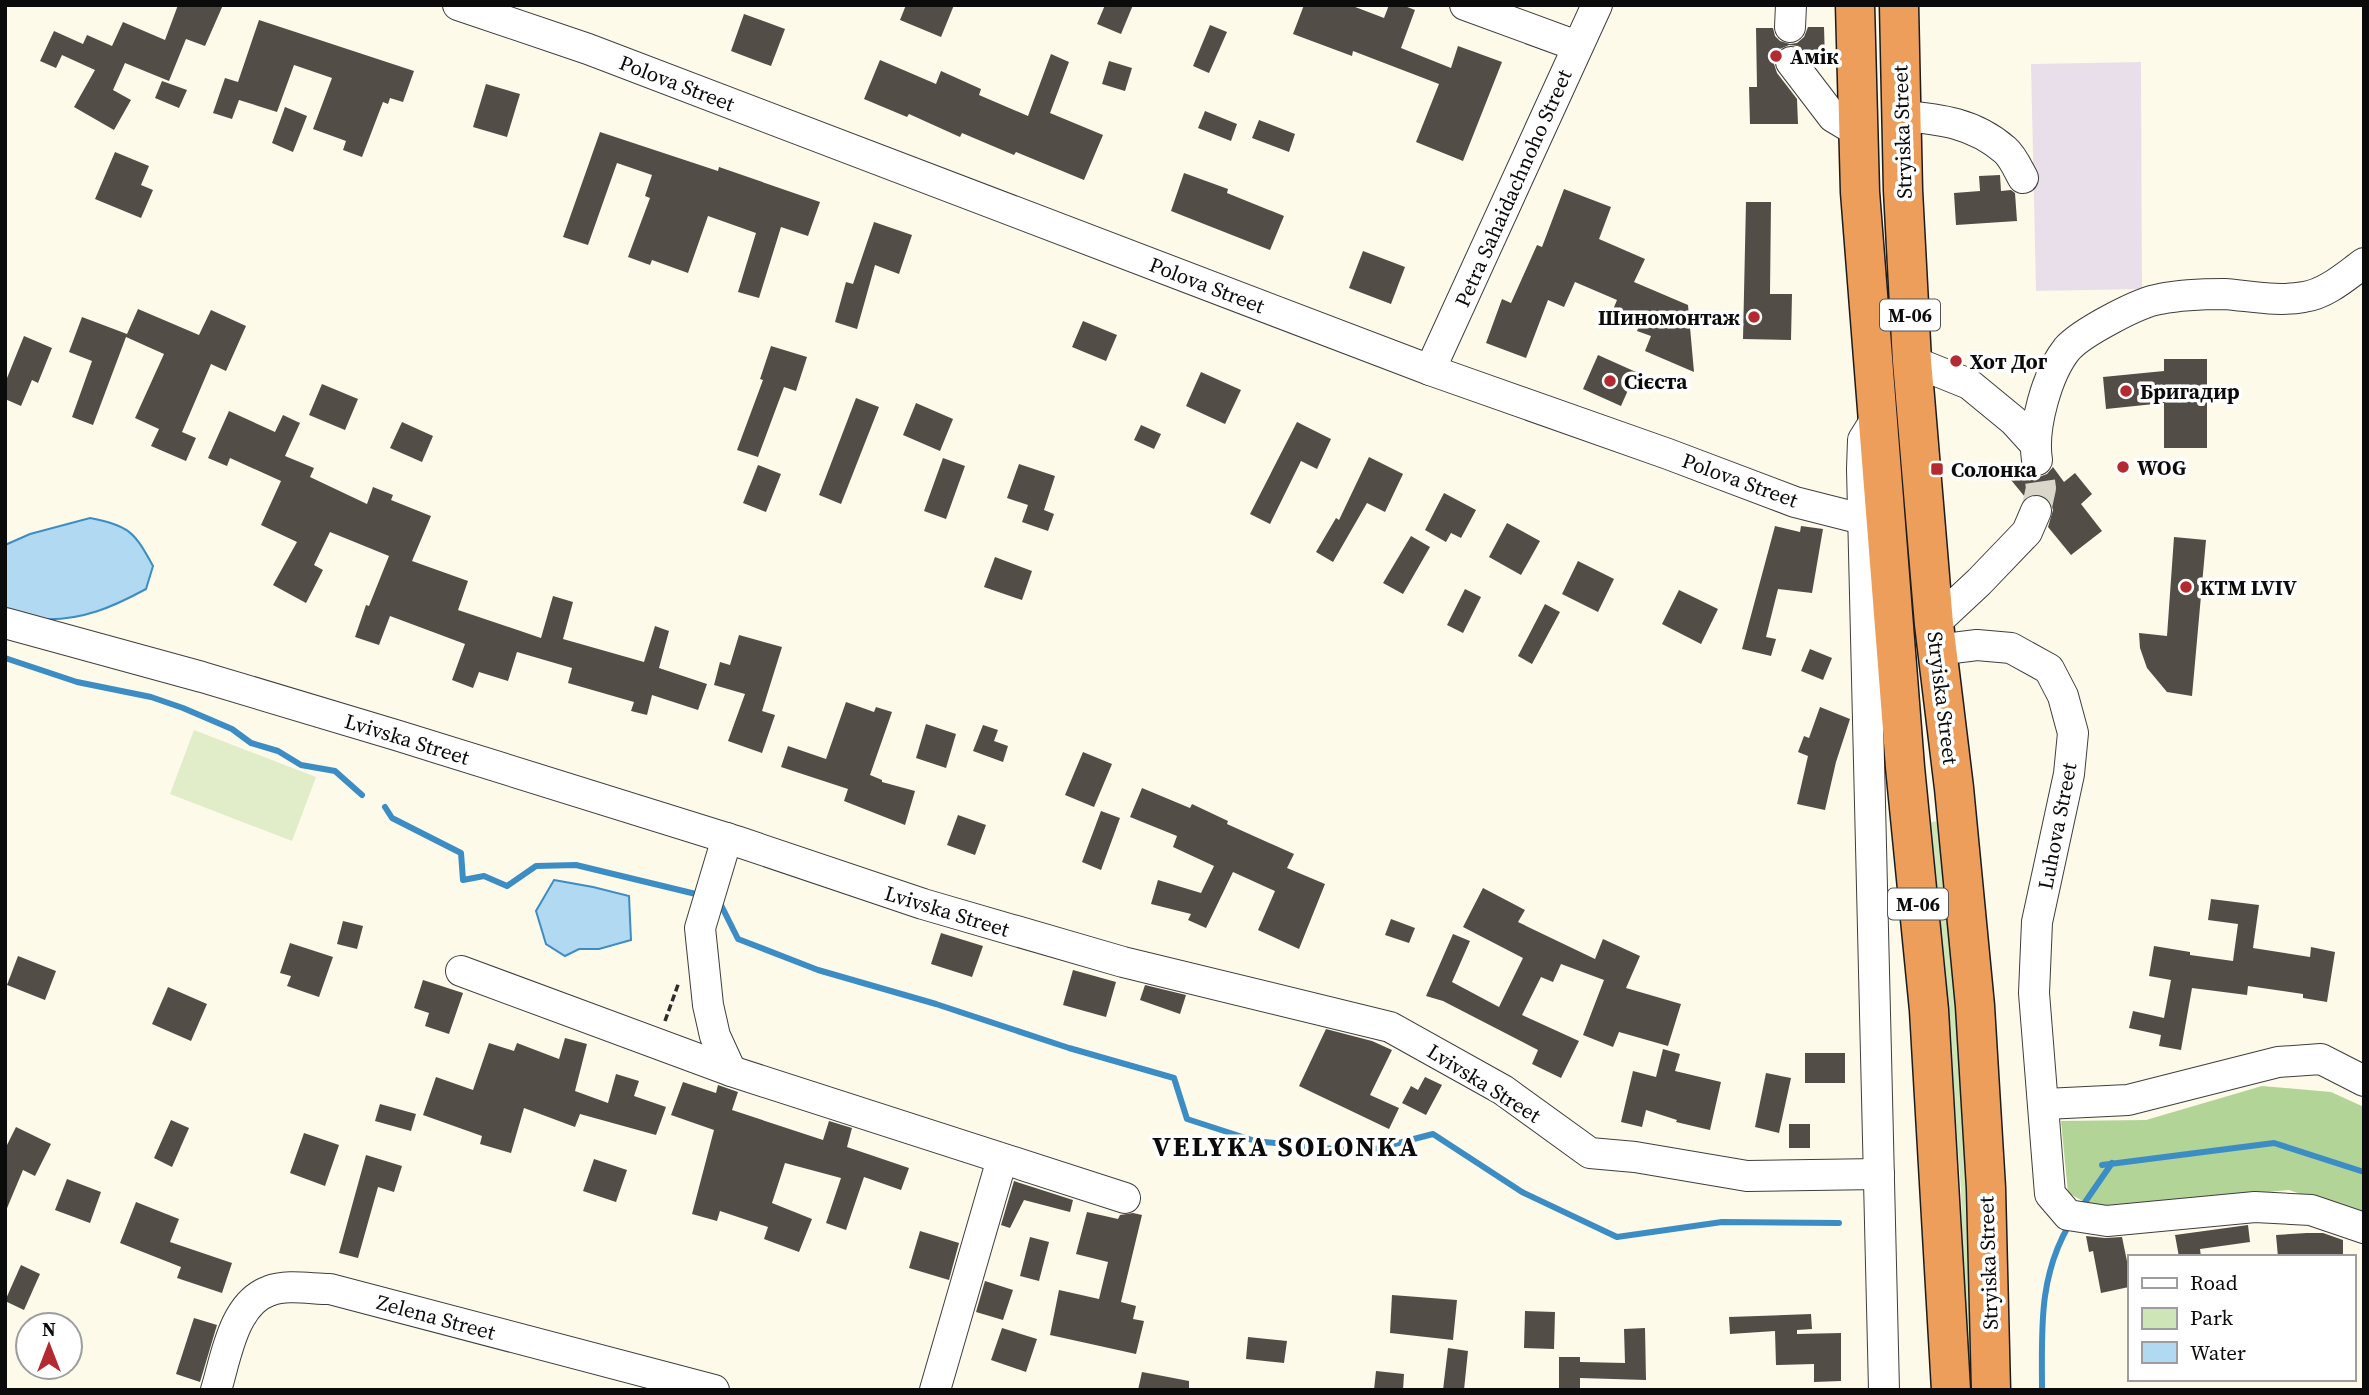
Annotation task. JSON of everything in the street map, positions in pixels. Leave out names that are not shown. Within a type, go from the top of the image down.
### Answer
[{"type":"highway","name":"Stryiska Street","points":[[1854,5],[1860,192],[1907,791],[1929,1010],[1951,1390]]},
{"type":"highway","name":"Stryiska Street","points":[[1899,5],[1912,361],[1935,637],[1954,788],[1975,1006],[1986,1188],[1991,1390]]},
{"type":"street","name":"Polova Street","points":[[458,5],[588,49],[1430,370],[1655,449],[1795,502],[1863,519]]},
{"type":"street","points":[[1465,5],[1577,46]]},
{"type":"street","name":"Petra Sahaidachnoho Street","points":[[1430,370],[1597,5]]},
{"type":"street","points":[[1791,62],[1832,117],[1858,132]]},
{"type":"street","points":[[1902,116],[1944,119],[1974,130],[2007,151],[2023,178]]},
{"type":"street","points":[[1912,361],[1969,384],[2014,421],[2036,451],[2049,380],[2068,348],[2110,319],[2136,306],[2160,299],[2224,294],[2272,300],[2306,297],[2331,286],[2364,263]]},
{"type":"street","points":[[1877,420],[1867,431],[1861,449],[1885,1390]]},
{"type":"street","points":[[1935,637],[1979,582],[2027,532],[2036,511]]},
{"type":"street","name":"Lvivska Street","points":[[5,623],[202,677],[727,838],[923,904],[1049,941],[1123,962],[1391,1027],[1503,1090],[1590,1153],[1635,1157],[1748,1176],[1879,1174]]},
{"type":"street","name":"Luhova Street","points":[[1935,637],[2011,648],[2049,669],[2063,696],[2073,733],[2069,774],[2037,922],[2034,993],[2045,1104],[2050,1194],[2068,1215],[2107,1221],[2255,1208],[2311,1210],[2364,1228]]},
{"type":"street","points":[[727,838],[700,928],[708,1005],[715,1036],[731,1071]]},
{"type":"street","points":[[461,971],[731,1071],[1125,1198]]},
{"type":"street","points":[[2045,1104],[2128,1100],[2278,1062],[2321,1059],[2364,1081]]},
{"type":"street","points":[[935,1390],[1002,1159]]},
{"type":"street","name":"Zelena Street","points":[[216,1390],[236,1327],[248,1304],[269,1291],[291,1288],[330,1289],[714,1390]]},
{"type":"path","points":[[656,1043],[681,979]]},
{"type":"shaded area","points":[[2141,62],[2142,289],[2036,291],[2031,64]]},
{"type":"green space","points":[[194,730],[316,777],[292,841],[170,794]]},
{"type":"green space","points":[[1943,821],[1960,1006],[1979,1390],[1966,1390],[1961,1189],[1929,822]]},
{"type":"green space","points":[[2262,1086],[2331,1092],[2364,1107],[2364,1216],[2289,1190],[2098,1209],[2068,1193],[2061,1121],[2146,1120]]},
{"type":"water","points":[[90,518],[122,527],[141,545],[153,566],[146,589],[109,607],[70,618],[37,618],[5,608],[5,545],[30,534]]},
{"type":"water","points":[[554,880],[629,896],[631,940],[599,949],[579,949],[565,956],[546,944],[536,911]]},
{"type":"building","points":[[178,5],[223,5],[205,46],[186,39],[169,81],[125,63],[113,90],[131,100],[114,130],[74,107],[95,70],[62,55],[56,68],[40,61],[54,31],[83,44],[87,35],[112,46],[123,22],[165,40]]},
{"type":"building","points":[[906,5],[954,5],[941,37],[900,20]]},
{"type":"building","points":[[1105,5],[1133,5],[1121,34],[1097,24]]},
{"type":"building","points":[[1304,5],[1350,5],[1384,18],[1389,5],[1402,5],[1415,10],[1401,48],[1451,68],[1458,46],[1502,62],[1463,161],[1416,142],[1439,84],[1353,51],[1352,56],[1293,34]]},
{"type":"building","points":[[744,14],[785,29],[771,66],[731,51]]},
{"type":"building","points":[[259,20],[414,71],[403,102],[390,98],[388,104],[383,102],[362,157],[343,150],[346,141],[313,129],[332,78],[294,65],[277,112],[239,100],[232,119],[213,113],[225,78],[238,82]]},
{"type":"building","points":[[1210,25],[1227,32],[1209,73],[1193,66]]},
{"type":"building","points":[[1808,27],[1824,27],[1825,61],[1813,62],[1798,46],[1789,45],[1775,55],[1774,64],[1777,73],[1797,99],[1798,124],[1750,124],[1749,87],[1757,87],[1756,28],[1773,28],[1780,41],[1790,44],[1797,43],[1804,37]]},
{"type":"building","points":[[1051,54],[1069,62],[1050,113],[1103,135],[1084,180],[1016,152],[1014,155],[962,133],[960,137],[909,114],[907,117],[864,99],[880,60],[936,84],[941,71],[981,89],[979,95],[1028,116]]},
{"type":"building","points":[[1109,61],[1132,68],[1125,91],[1102,84]]},
{"type":"building","points":[[162,81],[187,90],[179,108],[155,98]]},
{"type":"building","points":[[486,84],[520,94],[507,137],[473,127]]},
{"type":"building","points":[[285,107],[307,116],[293,152],[272,143]]},
{"type":"building","points":[[1205,111],[1237,124],[1231,141],[1198,128]]},
{"type":"building","points":[[1259,120],[1295,134],[1289,152],[1252,138]]},
{"type":"building","points":[[600,132],[718,171],[719,167],[820,202],[808,236],[781,227],[759,298],[738,292],[756,233],[708,216],[688,273],[652,260],[650,265],[628,257],[650,198],[645,196],[652,175],[617,163],[588,245],[563,237]]},
{"type":"building","points":[[115,152],[149,166],[141,185],[153,190],[141,218],[95,199]]},
{"type":"building","points":[[1184,173],[1228,189],[1227,193],[1284,216],[1270,250],[1171,211]]},
{"type":"building","points":[[2000,175],[2001,191],[2011,190],[2015,193],[2017,221],[1956,225],[1954,193],[1980,191],[1979,176]]},
{"type":"building","points":[[1564,189],[1611,207],[1599,239],[1645,259],[1634,282],[1688,305],[1694,372],[1645,351],[1651,336],[1637,331],[1640,324],[1612,312],[1617,300],[1575,282],[1564,307],[1548,300],[1526,358],[1486,343],[1502,299],[1511,303],[1537,245],[1542,247]]},
{"type":"building","points":[[1746,202],[1771,202],[1770,294],[1792,294],[1791,340],[1743,339]]},
{"type":"building","points":[[874,222],[912,235],[899,274],[875,265],[857,329],[835,322],[846,282],[853,284]]},
{"type":"building","points":[[1363,251],[1405,267],[1391,304],[1349,288]]},
{"type":"building","points":[[138,309],[199,335],[211,310],[246,326],[226,371],[211,364],[182,432],[196,438],[186,461],[151,446],[159,429],[135,418],[164,354],[126,337],[93,425],[72,417],[92,361],[69,352],[82,317],[127,334]]},
{"type":"building","points":[[1083,321],[1117,335],[1106,361],[1072,347]]},
{"type":"building","points":[[24,336],[52,348],[38,383],[32,380],[21,406],[5,399],[5,383]]},
{"type":"building","points":[[771,346],[807,357],[796,391],[784,387],[758,457],[737,450],[763,380],[760,379]]},
{"type":"building","name":"Сієста","points":[[1598,355],[1636,372],[1621,406],[1583,389]]},
{"type":"building","points":[[2164,359],[2207,359],[2207,448],[2164,448],[2164,403],[2106,409],[2103,377],[2164,371]]},
{"type":"building","points":[[1201,372],[1241,390],[1225,424],[1186,406]]},
{"type":"building","points":[[322,384],[358,399],[345,430],[309,415]]},
{"type":"building","points":[[856,398],[879,407],[841,504],[819,495]]},
{"type":"building","points":[[916,403],[953,419],[940,451],[903,435]]},
{"type":"building","points":[[229,411],[275,432],[283,415],[300,423],[285,456],[314,468],[310,477],[367,504],[373,487],[393,495],[391,500],[431,516],[412,561],[468,581],[458,610],[541,638],[553,596],[573,602],[563,639],[644,662],[655,626],[669,631],[659,668],[707,684],[698,710],[652,695],[647,715],[631,711],[634,702],[568,683],[572,668],[517,652],[508,681],[479,672],[473,688],[452,680],[465,644],[390,616],[379,645],[355,637],[366,605],[369,606],[389,556],[330,532],[314,565],[323,570],[306,603],[273,585],[297,542],[261,525],[281,481],[230,458],[227,466],[208,458]]},
{"type":"building","points":[[402,422],[433,436],[422,462],[390,448]]},
{"type":"building","points":[[1297,422],[1331,439],[1317,469],[1301,461],[1270,524],[1250,514]]},
{"type":"building","points":[[1141,425],[1161,434],[1154,449],[1134,440]]},
{"type":"building","points":[[1369,457],[1403,474],[1385,512],[1367,503],[1333,562],[1316,552],[1336,518],[1339,520]]},
{"type":"building","points":[[943,458],[965,466],[946,519],[924,511]]},
{"type":"building","points":[[1019,464],[1055,476],[1044,510],[1054,514],[1048,531],[1022,522],[1028,505],[1007,498]]},
{"type":"building","points":[[758,465],[781,474],[766,512],[743,503]]},
{"type":"building","points":[[2053,467],[2064,482],[2075,473],[2092,494],[2081,504],[2102,531],[2071,555],[2048,527],[2053,510],[2050,500],[2035,494],[2025,497],[2011,480],[2023,470],[2030,476],[2039,477],[2047,474]]},
{"type":"building","points":[[1444,493],[1476,510],[1461,538],[1451,533],[1446,542],[1425,530]]},
{"type":"building","points":[[1507,523],[1540,541],[1521,575],[1489,557]]},
{"type":"building","points":[[1775,526],[1800,532],[1801,526],[1823,529],[1812,593],[1778,589],[1766,637],[1776,639],[1771,656],[1742,649]]},
{"type":"building","points":[[1411,536],[1430,547],[1403,594],[1383,583]]},
{"type":"building","name":"KTM LVIV","points":[[2174,537],[2206,540],[2192,696],[2167,692],[2147,668],[2140,648],[2139,633],[2167,636]]},
{"type":"building","points":[[995,557],[1032,571],[1022,600],[984,587]]},
{"type":"building","points":[[1578,561],[1614,579],[1598,612],[1562,594]]},
{"type":"building","points":[[1465,589],[1481,597],[1463,633],[1447,625]]},
{"type":"building","points":[[1679,590],[1718,609],[1701,644],[1662,624]]},
{"type":"building","points":[[1545,604],[1560,612],[1532,664],[1518,656]]},
{"type":"building","points":[[739,635],[782,647],[762,711],[775,715],[762,753],[728,741],[745,694],[714,685],[720,662],[730,665]]},
{"type":"building","points":[[1810,649],[1832,658],[1823,680],[1801,671]]},
{"type":"building","points":[[846,702],[874,712],[876,707],[892,712],[870,775],[882,782],[915,791],[905,825],[844,801],[848,789],[781,767],[788,746],[826,759]]},
{"type":"building","points":[[1820,707],[1850,719],[1836,762],[1825,810],[1797,804],[1808,756],[1798,752],[1804,736],[1809,738]]},
{"type":"building","points":[[926,724],[956,734],[946,768],[916,758]]},
{"type":"building","points":[[983,725],[998,730],[994,741],[1008,746],[1003,762],[973,751]]},
{"type":"building","points":[[1083,752],[1112,764],[1094,807],[1065,795]]},
{"type":"building","points":[[1142,788],[1190,808],[1192,804],[1228,821],[1227,824],[1294,854],[1287,868],[1325,884],[1299,949],[1258,930],[1275,891],[1233,872],[1206,928],[1188,920],[1191,914],[1151,904],[1158,880],[1201,893],[1214,866],[1173,847],[1177,836],[1130,817]]},
{"type":"building","points":[[1101,811],[1120,818],[1101,870],[1082,862]]},
{"type":"building","points":[[958,815],[986,825],[975,855],[947,845]]},
{"type":"building","points":[[1483,888],[1525,910],[1518,922],[1595,959],[1603,939],[1640,956],[1626,988],[1681,1004],[1668,1046],[1619,1032],[1613,1047],[1583,1035],[1604,980],[1561,964],[1553,982],[1541,977],[1522,1015],[1579,1041],[1561,1078],[1532,1064],[1538,1050],[1443,1001],[1426,996],[1453,934],[1470,941],[1452,982],[1499,1007],[1523,958],[1463,927]]},
{"type":"building","points":[[2211,899],[2259,905],[2253,948],[2310,957],[2311,947],[2335,952],[2327,1002],[2303,998],[2303,994],[2248,986],[2247,995],[2192,988],[2181,1050],[2159,1046],[2161,1035],[2129,1028],[2133,1011],[2164,1018],[2171,980],[2149,976],[2154,946],[2190,952],[2190,955],[2233,961],[2238,924],[2208,920]]},
{"type":"building","points":[[1391,919],[1415,928],[1409,943],[1385,935]]},
{"type":"building","points":[[343,921],[363,926],[357,949],[337,944]]},
{"type":"building","points":[[941,933],[983,946],[972,977],[931,964]]},
{"type":"building","points":[[290,943],[333,957],[319,997],[287,986],[291,976],[280,973]]},
{"type":"building","points":[[18,956],[56,971],[45,1000],[7,985]]},
{"type":"building","points":[[1073,970],[1116,982],[1106,1017],[1063,1005]]},
{"type":"building","points":[[423,980],[463,993],[449,1034],[425,1026],[429,1013],[414,1008]]},
{"type":"building","points":[[1145,985],[1186,995],[1180,1014],[1140,1000]]},
{"type":"building","points":[[168,987],[207,1004],[191,1041],[152,1024]]},
{"type":"building","points":[[1326,1029],[1372,1041],[1392,1050],[1370,1095],[1399,1108],[1389,1129],[1299,1086]]},
{"type":"building","points":[[565,1038],[587,1044],[575,1091],[608,1103],[616,1074],[639,1081],[634,1096],[666,1107],[656,1135],[580,1114],[575,1127],[524,1108],[511,1153],[480,1144],[482,1136],[423,1115],[436,1077],[473,1090],[489,1043],[514,1051],[517,1043],[559,1059]]},
{"type":"building","points":[[1663,1049],[1680,1054],[1675,1071],[1721,1082],[1710,1130],[1676,1122],[1677,1120],[1646,1110],[1642,1127],[1621,1122],[1633,1071],[1656,1077]]},
{"type":"building","points":[[1805,1053],[1845,1053],[1845,1083],[1805,1083]]},
{"type":"building","points":[[1766,1073],[1791,1078],[1779,1133],[1755,1127]]},
{"type":"building","points":[[1425,1077],[1442,1085],[1426,1115],[1402,1103],[1411,1086],[1418,1090]]},
{"type":"building","points":[[683,1082],[716,1093],[718,1085],[738,1092],[732,1110],[823,1140],[829,1121],[852,1128],[847,1147],[909,1168],[901,1190],[864,1177],[846,1230],[826,1223],[841,1178],[785,1163],[772,1203],[812,1219],[799,1252],[764,1239],[768,1227],[720,1211],[717,1221],[692,1214],[714,1130],[671,1115]]},
{"type":"building","points":[[380,1104],[416,1114],[411,1131],[375,1121]]},
{"type":"building","points":[[171,1120],[189,1128],[172,1167],[154,1158]]},
{"type":"building","points":[[1789,1124],[1810,1124],[1810,1148],[1789,1148]]},
{"type":"building","points":[[16,1127],[51,1144],[35,1176],[23,1170],[5,1213],[5,1149]]},
{"type":"building","points":[[304,1133],[339,1145],[325,1186],[290,1173]]},
{"type":"building","points":[[366,1155],[402,1166],[394,1192],[378,1187],[358,1258],[339,1253]]},
{"type":"building","points":[[594,1159],[627,1170],[616,1202],[583,1191]]},
{"type":"building","points":[[67,1179],[101,1192],[90,1223],[55,1210]]},
{"type":"building","points":[[1014,1181],[1073,1200],[1070,1212],[1024,1200],[1010,1228],[1001,1225]]},
{"type":"building","points":[[136,1202],[179,1219],[170,1242],[232,1263],[222,1293],[177,1278],[181,1267],[120,1243]]},
{"type":"building","points":[[1087,1212],[1118,1219],[1120,1215],[1142,1215],[1121,1302],[1136,1306],[1133,1319],[1144,1321],[1136,1354],[1050,1335],[1059,1290],[1099,1299],[1108,1262],[1076,1254]]},
{"type":"building","points":[[2248,1225],[2250,1242],[2200,1249],[2201,1255],[2179,1255],[2175,1235]]},
{"type":"building","points":[[920,1231],[959,1243],[949,1280],[909,1268]]},
{"type":"building","points":[[2323,1233],[2343,1240],[2343,1255],[2278,1255],[2276,1235]]},
{"type":"building","points":[[2086,1236],[2122,1237],[2128,1266],[2128,1287],[2101,1293],[2093,1251],[2089,1252]]},
{"type":"building","points":[[1030,1237],[1049,1242],[1039,1281],[1020,1276]]},
{"type":"building","points":[[21,1265],[40,1274],[24,1310],[5,1301]]},
{"type":"building","points":[[985,1281],[1013,1290],[1003,1320],[976,1312]]},
{"type":"building","points":[[1392,1295],[1457,1300],[1453,1340],[1390,1333]]},
{"type":"building","points":[[1525,1311],[1555,1312],[1554,1349],[1524,1348]]},
{"type":"building","points":[[1811,1314],[1812,1329],[1797,1330],[1797,1334],[1841,1333],[1841,1381],[1814,1382],[1814,1364],[1776,1365],[1775,1331],[1730,1334],[1729,1317]]},
{"type":"building","points":[[194,1318],[217,1325],[200,1382],[176,1374]]},
{"type":"building","points":[[1002,1328],[1037,1339],[1026,1372],[991,1360]]},
{"type":"building","points":[[1645,1328],[1646,1380],[1580,1378],[1580,1390],[1559,1390],[1559,1357],[1580,1357],[1580,1362],[1625,1363],[1624,1329]]},
{"type":"building","points":[[1248,1337],[1287,1341],[1284,1363],[1246,1359]]},
{"type":"building","points":[[1448,1348],[1468,1351],[1464,1390],[1443,1390]]},
{"type":"building","points":[[1376,1371],[1404,1374],[1403,1390],[1374,1390]]},
{"type":"building","points":[[1142,1372],[1189,1381],[1189,1390],[1138,1390]]},
{"type":"waterway","points":[[5,658],[77,682],[151,697],[183,708],[232,729],[251,743],[278,751],[301,765],[335,771],[362,795]]},
{"type":"waterway","points":[[385,807],[392,818],[461,853],[463,880],[484,876],[507,886],[536,866],[576,865],[700,895]]},
{"type":"waterway","points":[[719,901],[738,939],[818,970],[1174,1078],[1187,1119],[1255,1141],[1364,1152],[1433,1134],[1522,1192],[1617,1237],[1722,1222],[1839,1223]]},
{"type":"waterway","points":[[2102,1165],[2274,1143],[2364,1172]]},
{"type":"waterway","points":[[2081,1208],[2112,1163]]},
{"type":"waterway","points":[[2042,1390],[2042,1326],[2047,1285],[2059,1245],[2069,1225]]},
{"type":"tunnel","points":[[2036,511],[2041,488],[2037,460]]},
{"type":"place","name":"Амік","points":[[1776,56]]},
{"type":"place","name":"Шиномонтаж","points":[[1754,317]]},
{"type":"place","name":"Хот Дог","points":[[1956,361]]},
{"type":"place","name":"Сієста","points":[[1610,381]]},
{"type":"place","name":"Бригадир","points":[[2126,391]]},
{"type":"place","name":"WOG","points":[[2123,467]]},
{"type":"place","name":"Солонка","points":[[1937,469]]},
{"type":"place","name":"KTM LVIV","points":[[2186,587]]},
{"type":"district","name":"VELYKA SOLONKA","points":[[1286,1146]]}]
